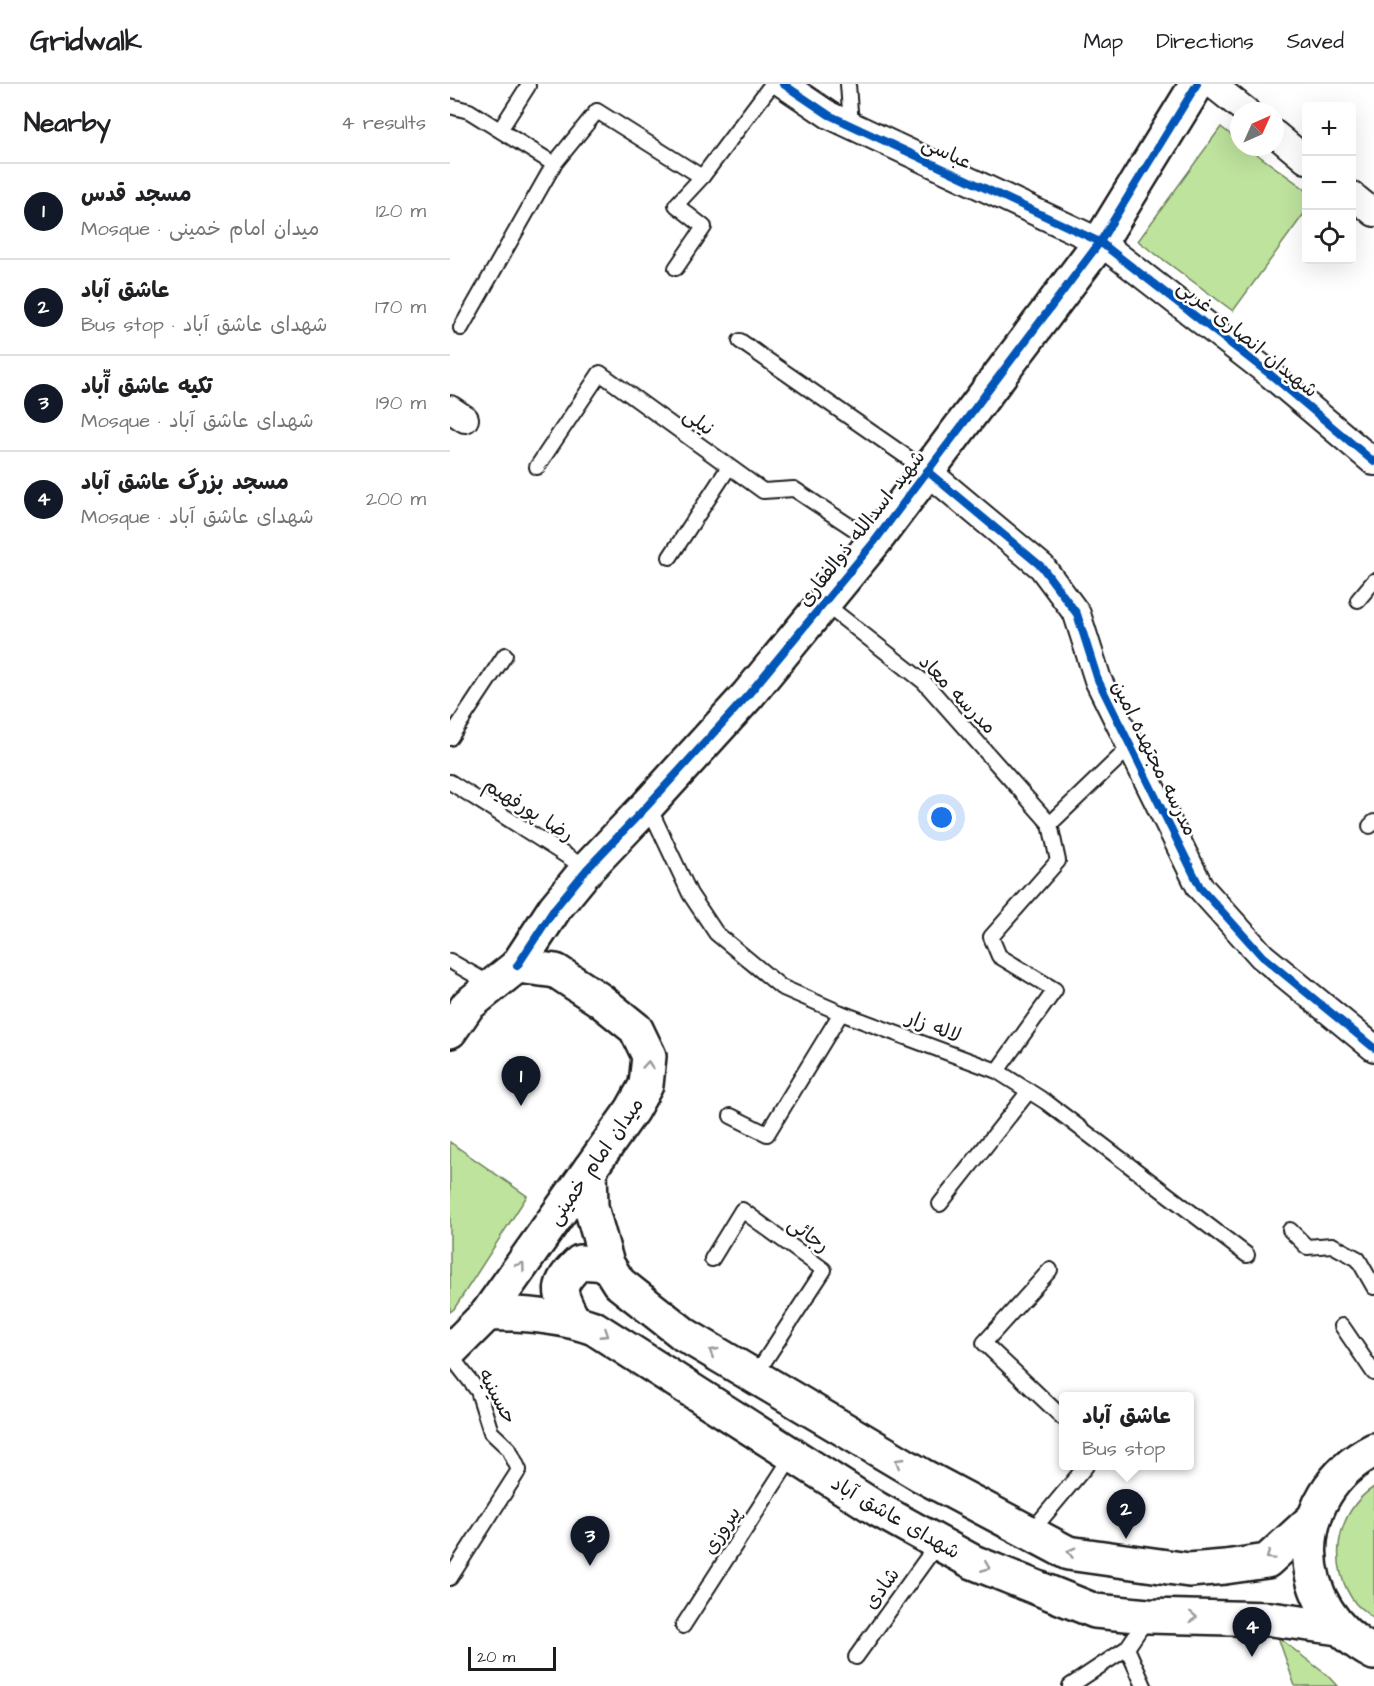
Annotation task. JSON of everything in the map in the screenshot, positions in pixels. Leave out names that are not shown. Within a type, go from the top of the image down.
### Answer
[{"type":"main road","name":"شهید اسدالله ذوالفقاری","points":[[482,995],[587,868],[648,806],[748,694],[825,604],[874,542],[1100,242],[1197,84]]},
{"type":"main road","name":"میدان امام خمینی","points":[[450,1353],[487,1314],[632,1110],[646,1085],[649,1056],[636,1029],[600,1000],[556,971],[482,995]]},
{"type":"main road","points":[[450,1031],[482,995]]},
{"type":"main road","points":[[590,1169],[591,1207],[607,1264],[619,1283],[686,1335],[754,1377],[921,1475],[1068,1553],[1189,1570],[1267,1561],[1314,1518]]},
{"type":"main road","points":[[573,1320],[560,1295],[564,1277],[580,1262],[607,1264]]},
{"type":"main road","name":"شهدای عاشق آباد","points":[[487,1314],[516,1313],[573,1320],[594,1328],[877,1509],[973,1562],[1095,1611],[1148,1616],[1271,1619],[1339,1628]]},
{"type":"main road","points":[[1373,1450],[1347,1467],[1327,1490],[1314,1518],[1309,1547],[1312,1576],[1321,1604],[1374,1673]]},
{"type":"main road","points":[[1339,1628],[1357,1645],[1374,1653]]},
{"type":"street","name":"عباسی","points":[[783,84],[829,115],[1100,242]]},
{"type":"street","points":[[1212,84],[1235,102]]},
{"type":"street","points":[[1284,142],[1302,157]]},
{"type":"street","points":[[1356,198],[1374,213]]},
{"type":"street","name":"شهیدان انصاری غربی","points":[[1100,242],[1271,375],[1374,462]]},
{"type":"street","name":"مدرسه مجتهده امین","points":[[927,471],[1042,567],[1077,614],[1098,680],[1200,887],[1262,956],[1374,1048]]},
{"type":"lane","points":[[676,268],[704,226],[676,206],[702,177],[772,84]]},
{"type":"lane","points":[[848,84],[851,125]]},
{"type":"lane","points":[[500,130],[528,86]]},
{"type":"lane","points":[[450,106],[469,111],[554,164]]},
{"type":"lane","points":[[461,328],[554,164],[597,111],[702,177]]},
{"type":"lane","points":[[740,341],[927,471]]},
{"type":"lane","name":"نیلی","points":[[537,467],[600,373],[763,491],[794,489],[874,542]]},
{"type":"lane","points":[[670,557],[729,467]]},
{"type":"lane","points":[[1358,600],[1374,580]]},
{"type":"lane","name":"مدرسه معاد","points":[[825,604],[924,682],[1050,824]]},
{"type":"lane","points":[[450,738],[505,655]]},
{"type":"lane","points":[[997,1071],[1054,990],[999,956],[991,938],[1058,861],[1050,824],[1130,747]]},
{"type":"lane","name":"رضا پورفهیم","points":[[450,782],[587,868]]},
{"type":"lane","name":"لاله زار","points":[[648,806],[690,894],[716,933],[781,987],[841,1013],[997,1071],[1046,1102],[1247,1254]]},
{"type":"lane","points":[[450,961],[482,995]]},
{"type":"lane","points":[[731,1116],[767,1134],[841,1013]]},
{"type":"lane","points":[[940,1204],[1029,1091]]},
{"type":"lane","name":"رجائی","points":[[712,1259],[742,1210],[824,1270],[754,1377]]},
{"type":"lane","points":[[1290,1230],[1307,1247],[1332,1245],[1358,1259],[1374,1287]]},
{"type":"lane","points":[[1050,1270],[984,1343],[1059,1414]]},
{"type":"lane","points":[[1342,1326],[1374,1373]]},
{"type":"lane","name":"حسینیه","points":[[450,1353],[478,1391],[491,1431],[509,1449],[519,1470],[450,1578]]},
{"type":"lane","name":"پیروزی","points":[[683,1626],[793,1455]]},
{"type":"lane","points":[[1030,1533],[1083,1470]]},
{"type":"lane","name":"شادی","points":[[856,1657],[938,1543]]},
{"type":"lane","points":[[1070,1686],[1127,1648],[1148,1616]]},
{"type":"lane","points":[[1127,1648],[1144,1686]]},
{"type":"green space","points":[[1221,127],[1230,134],[1230,156],[1259,156],[1302,187],[1302,216],[1233,311],[1138,241]]},
{"type":"green space","points":[[450,1142],[527,1196],[450,1312]]},
{"type":"green space","points":[[1374,1487],[1374,1619],[1356,1604],[1347,1590],[1341,1574],[1339,1558],[1340,1541],[1351,1511]]},
{"type":"green space","points":[[1278,1637],[1328,1676],[1337,1686],[1295,1686]]},
{"type":"cycle path","points":[[783,84],[829,115],[1100,242],[1271,375],[1374,462]]},
{"type":"cycle path","points":[[517,966],[555,908],[587,869],[748,695],[874,542],[1100,242],[1197,84]]},
{"type":"cycle path","points":[[927,471],[1042,567],[1077,614],[1098,680],[1200,887],[1262,956],[1374,1048]]},
{"type":"place","name":"مسجد قدس","points":[[521,1106]]},
{"type":"place","name":"عاشق آباد","points":[[1126,1539]]},
{"type":"place","name":"تکیه عاشق آّباد","points":[[590,1566]]},
{"type":"place","name":"مسجد بزرگ عاشق آباد","points":[[1252,1657]]}]
